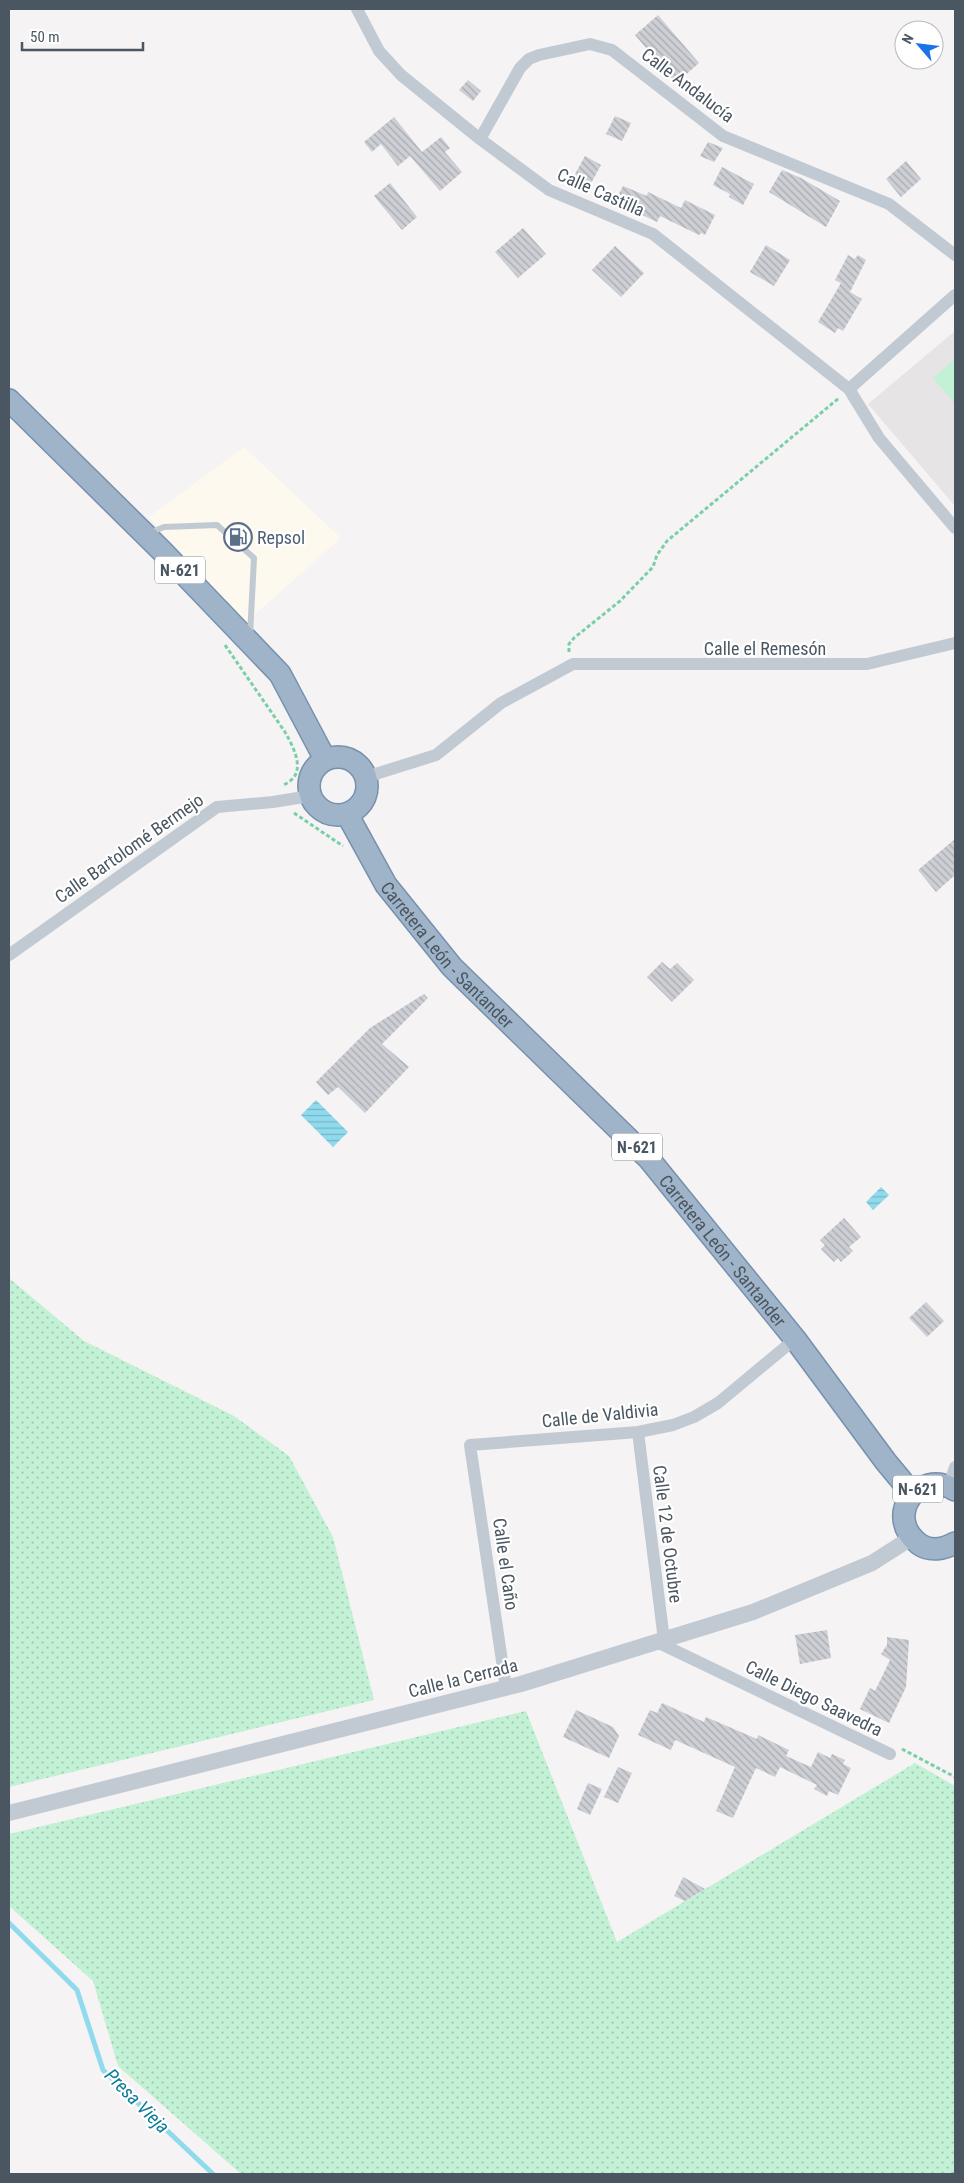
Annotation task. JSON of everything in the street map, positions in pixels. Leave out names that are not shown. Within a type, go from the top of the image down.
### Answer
[{"type":"highway","name":"N-621","points":[[9,400],[145,534],[280,674],[325,759]]},
{"type":"highway","points":[[338,756],[348,758],[362,769],[366,777],[367,792],[362,802],[357,809],[347,814],[334,815],[324,812],[316,806],[310,796],[309,777],[318,764],[325,759],[338,756]]},
{"type":"highway","name":"Carretera León - Santander","points":[[347,814],[386,885],[452,967],[649,1159],[795,1339],[906,1486],[910,1496]]},
{"type":"highway","name":"N-621","points":[[911,1538],[904,1524],[904,1514],[910,1496],[918,1489],[928,1485],[953,1481]]},
{"type":"highway","points":[[911,1538],[923,1547],[934,1549],[945,1548],[955,1544]]},
{"type":"street","name":"Calle Castilla","points":[[357,9],[378,51],[401,75],[480,139],[549,190],[652,234],[849,389]]},
{"type":"street","name":"Calle Andalucía","points":[[480,139],[520,68],[529,59],[590,44],[612,50],[723,136],[889,204],[955,254]]},
{"type":"street","points":[[955,295],[849,389],[879,438],[955,528]]},
{"type":"street","name":"Calle el Remesón","points":[[573,664],[866,664],[955,643]]},
{"type":"street","points":[[366,777],[436,755],[501,704],[573,664]]},
{"type":"street","name":"Calle Bartolomé Bermejo","points":[[9,955],[217,807],[273,802],[310,796]]},
{"type":"street","name":"Calle de Valdivia","points":[[470,1444],[638,1432],[673,1425],[694,1417],[718,1403],[795,1339]]},
{"type":"street","name":"Calle 12 de Octubre","points":[[638,1432],[660,1641]]},
{"type":"street","name":"Calle el Caño","points":[[470,1444],[506,1688]]},
{"type":"street","name":"Calle la Cerrada","points":[[9,1813],[506,1688],[753,1612],[872,1563],[911,1538]]},
{"type":"street","name":"Calle Diego Saavedra","points":[[660,1641],[890,1754]]},
{"type":"lane","points":[[145,534],[164,527],[217,525],[254,558],[250,643]]},
{"type":"path","points":[[573,664],[568,650],[569,644],[620,601],[654,567],[657,554],[667,541],[849,389]]},
{"type":"path","name":"Calle Diego Saavedra","points":[[890,1754],[903,1749],[955,1777]]},
{"type":"shaded area","points":[[955,331],[955,506],[868,404]]},
{"type":"shaded area","points":[[244,447],[341,538],[243,625],[149,517]]},
{"type":"green space","points":[[955,359],[955,404],[933,378]]},
{"type":"green space","points":[[9,1278],[84,1341],[234,1416],[289,1456],[333,1537],[374,1700],[9,1787]]},
{"type":"green space","points":[[526,1711],[617,1942],[915,1763],[955,1786],[955,2174],[241,2174],[118,2066],[93,1981],[9,1906],[9,1834]]},
{"type":"water","points":[[316,1100],[348,1132],[333,1147],[301,1115]]},
{"type":"water","points":[[881,1187],[889,1195],[873,1210],[866,1202]]},
{"type":"building","points":[[658,15],[699,63],[676,83],[635,35]]},
{"type":"building","points":[[468,80],[481,91],[473,101],[459,90]]},
{"type":"building","points":[[615,116],[631,123],[622,141],[606,134]]},
{"type":"building","points":[[394,117],[422,152],[441,137],[450,148],[445,152],[462,172],[440,191],[410,156],[398,166],[381,144],[372,152],[364,142]]},
{"type":"building","points":[[708,142],[723,148],[714,162],[700,156]]},
{"type":"building","points":[[585,156],[601,165],[590,185],[574,176]]},
{"type":"building","points":[[906,161],[921,179],[901,197],[886,179]]},
{"type":"building","points":[[722,167],[754,184],[743,205],[729,197],[730,194],[713,185]]},
{"type":"building","points":[[782,170],[801,178],[840,201],[826,227],[769,192]]},
{"type":"building","points":[[390,183],[417,217],[402,230],[374,196]]},
{"type":"building","points":[[623,186],[647,196],[648,192],[681,208],[685,200],[715,215],[705,235],[701,233],[699,235],[660,216],[657,222],[615,202]]},
{"type":"building","points":[[523,228],[546,254],[518,278],[495,252]]},
{"type":"building","points":[[766,245],[790,260],[774,286],[750,272]]},
{"type":"building","points":[[615,246],[644,273],[621,297],[592,270]]},
{"type":"building","points":[[848,255],[855,259],[858,255],[866,260],[850,292],[862,299],[843,331],[838,328],[835,333],[818,322],[841,283],[835,280]]},
{"type":"building","points":[[955,839],[955,875],[936,892],[918,870]]},
{"type":"building","points":[[662,962],[670,969],[677,963],[694,980],[672,1002],[647,977]]},
{"type":"building","points":[[424,994],[428,998],[382,1044],[409,1067],[365,1113],[338,1087],[328,1095],[316,1082],[370,1028]]},
{"type":"building","points":[[844,1218],[861,1237],[849,1247],[853,1251],[841,1262],[838,1258],[834,1262],[821,1249],[825,1245],[820,1240]]},
{"type":"building","points":[[926,1302],[944,1321],[927,1337],[909,1318]]},
{"type":"building","points":[[827,1630],[831,1658],[800,1664],[795,1635]]},
{"type":"building","points":[[887,1637],[909,1640],[906,1687],[889,1723],[860,1709],[870,1688],[875,1691],[890,1660],[881,1654],[887,1645]]},
{"type":"building","points":[[662,1703],[704,1722],[706,1717],[757,1739],[758,1735],[789,1750],[786,1756],[811,1767],[818,1752],[830,1758],[832,1754],[845,1760],[843,1764],[851,1768],[838,1795],[829,1791],[827,1796],[814,1789],[817,1785],[780,1767],[775,1777],[756,1768],[733,1818],[716,1811],[735,1767],[675,1740],[671,1750],[638,1735],[650,1710],[657,1713]]},
{"type":"building","points":[[576,1710],[613,1727],[619,1736],[609,1758],[563,1737]]},
{"type":"building","points":[[618,1767],[632,1773],[618,1803],[604,1797]]},
{"type":"building","points":[[588,1783],[602,1789],[590,1815],[577,1809]]},
{"type":"building","points":[[683,1877],[705,1889],[685,1901],[674,1896]]},
{"type":"waterway","name":"Presa Vieja","points":[[9,1923],[77,1990],[103,2070],[213,2174]]},
{"type":"place","name":"Repsol","points":[[238,537]]}]
